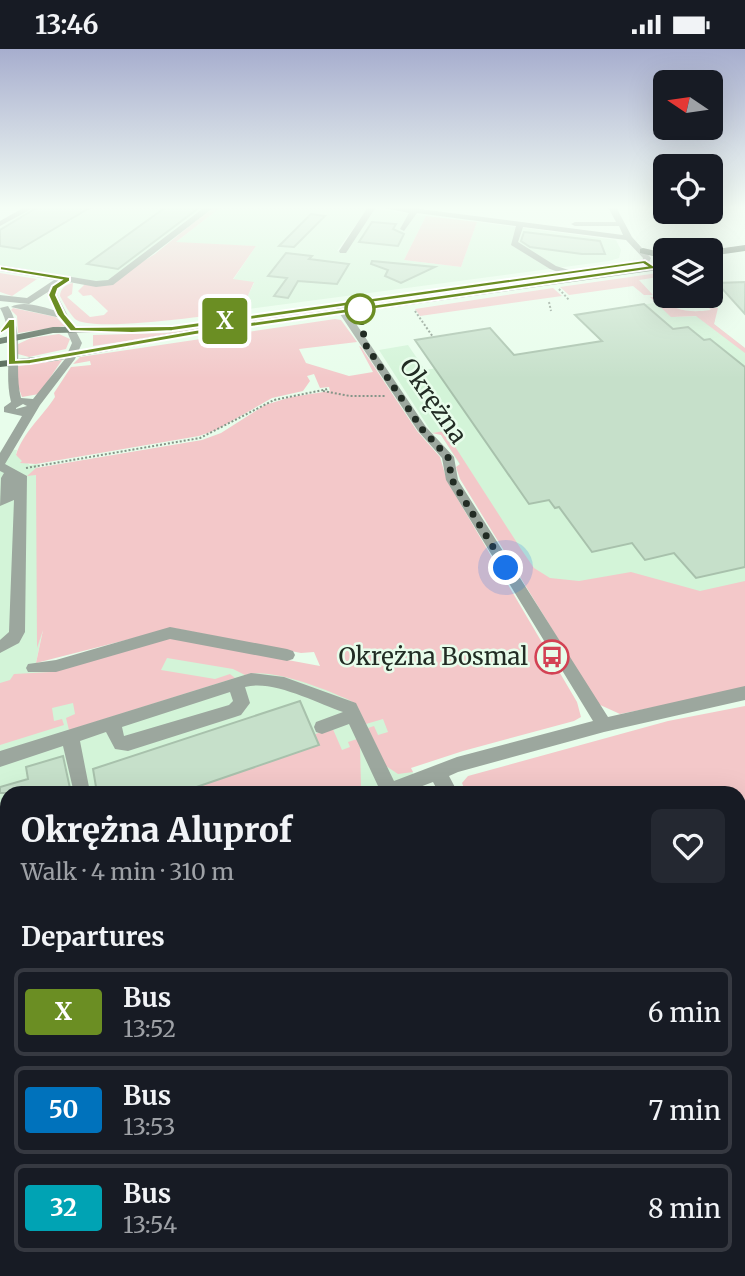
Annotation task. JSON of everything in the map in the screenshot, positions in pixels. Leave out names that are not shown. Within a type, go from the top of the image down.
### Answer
[{"type":"main road","points":[[6,339],[44,331],[73,329],[132,331],[172,328],[341,308],[648,265]]},
{"type":"main road","points":[[6,363],[569,273],[620,266],[653,265]]},
{"type":"street","points":[[0,268],[96,284],[110,283],[135,264]]},
{"type":"street","points":[[546,264],[551,269],[569,273]]},
{"type":"street","points":[[0,298],[29,300],[65,279]]},
{"type":"street","points":[[0,502],[8,499],[3,463],[32,409],[71,354],[77,341],[52,291],[65,279]]},
{"type":"street","points":[[2,308],[35,308],[62,315]]},
{"type":"street","points":[[2,308],[12,320]]},
{"type":"street","name":"Okrężna","points":[[341,308],[422,429],[448,457],[452,480],[604,725]]},
{"type":"street","points":[[0,331],[12,320]]},
{"type":"street","points":[[12,320],[6,339],[6,363],[12,386],[9,408],[32,403],[32,409]]},
{"type":"street","points":[[0,647],[14,639],[17,632],[21,476],[3,463]]},
{"type":"street","points":[[34,668],[57,666],[170,633],[287,655]]},
{"type":"street","points":[[0,758],[260,678],[284,683],[343,703],[350,708],[383,786]]},
{"type":"street","points":[[112,723],[117,740],[121,744],[163,733],[235,710],[242,703],[236,684]]},
{"type":"street","points":[[399,786],[437,772],[604,725],[745,693]]},
{"type":"street","points":[[322,727],[354,715]]},
{"type":"street","points":[[70,736],[80,786]]},
{"type":"street","points":[[437,772],[445,786]]},
{"type":"path","points":[[560,290],[569,300]]},
{"type":"path","points":[[549,302],[551,311]]},
{"type":"path","points":[[412,307],[433,337]]},
{"type":"path","points":[[3,463],[200,438],[274,400],[328,389]]},
{"type":"path","points":[[321,390],[350,395],[400,395]]},
{"type":"shaded area","points":[[132,264],[113,279],[100,282],[0,266]]},
{"type":"shaded area","points":[[138,264],[243,264],[233,279],[254,282],[241,311],[128,324],[86,323],[75,319],[60,296],[66,286],[73,283],[72,294],[67,297],[90,317],[104,315],[108,311],[91,295],[83,296],[78,291],[85,284],[105,285]]},
{"type":"shaded area","points":[[244,264],[439,264],[461,267],[462,264],[585,264],[241,310],[254,283],[233,280]]},
{"type":"shaded area","points":[[439,264],[462,264],[461,267]]},
{"type":"shaded area","points":[[0,273],[37,279],[12,296],[0,292]]},
{"type":"shaded area","points":[[653,274],[653,278],[639,280],[653,295],[644,295],[633,286],[569,295],[560,287]]},
{"type":"shaded area","points":[[553,288],[562,296],[420,316],[415,309]]},
{"type":"shaded area","points":[[653,303],[653,308],[667,308],[677,317],[701,316],[715,319],[714,324],[745,348],[745,591],[552,625],[465,473],[439,432],[432,433],[379,350],[408,345],[425,370],[601,341],[575,315]]},
{"type":"shaded area","points":[[13,308],[56,317],[65,326],[18,333],[17,316],[11,310]]},
{"type":"shaded area","points":[[662,308],[703,311],[718,308],[714,324],[745,348],[745,353],[696,316],[671,317]]},
{"type":"shaded area","points":[[313,311],[314,313],[93,346],[93,335],[166,333]]},
{"type":"shaded area","points":[[341,320],[357,342],[299,349],[306,363],[349,376],[373,372],[359,346],[361,347],[417,431],[440,457],[447,481],[577,702],[581,717],[463,751],[411,768],[413,772],[398,774],[386,766],[368,728],[374,726],[378,735],[388,732],[383,719],[366,724],[356,704],[349,700],[283,676],[256,673],[245,675],[233,669],[167,658],[161,670],[215,679],[230,674],[235,678],[69,730],[66,718],[75,714],[73,703],[52,708],[54,721],[62,719],[64,725],[0,745],[0,683],[10,680],[14,674],[51,672],[169,638],[320,666],[314,652],[301,653],[173,628],[36,663],[43,630],[37,648],[36,475],[27,476],[36,468],[202,440],[221,433],[265,405],[291,397],[330,391],[329,387],[320,388],[314,374],[307,376],[310,381],[303,391],[272,398],[216,430],[199,436],[36,464],[20,463],[22,461],[16,455],[28,432],[55,397],[54,393],[71,367],[91,365],[90,361],[73,364],[80,357]]},
{"type":"shaded area","points":[[59,334],[70,339],[66,349],[29,357],[18,354],[18,344],[31,338]]},
{"type":"shaded area","points":[[62,360],[39,394],[22,397],[18,386],[18,366]]},
{"type":"shaded area","points":[[445,431],[534,568],[550,578],[579,581],[631,572],[700,591],[745,581],[745,689],[620,714],[598,704],[460,479],[456,467],[460,464],[441,435],[432,433]]},
{"type":"shaded area","points":[[3,449],[17,450],[16,455],[30,465],[38,464],[43,629],[36,663],[52,672],[169,638],[372,690],[420,786],[0,786],[0,452]]},
{"type":"shaded area","points":[[745,706],[745,786],[463,786],[462,783],[468,776],[668,721]]},
{"type":"shaded area","points":[[332,727],[342,750],[350,747],[348,742],[357,739],[360,746],[361,786],[195,786]]},
{"type":"building","points":[[89,264],[124,264],[118,269]]},
{"type":"building","points":[[277,264],[349,264],[337,284],[298,281],[288,298],[274,296],[287,278],[268,276]]},
{"type":"building","points":[[372,264],[435,267],[401,283],[385,276],[388,270]]},
{"type":"building","points":[[745,282],[745,314],[723,290],[723,283]]},
{"type":"building","points":[[644,304],[673,329],[688,327],[704,340],[710,339],[745,367],[745,567],[696,578],[674,553],[645,560],[632,543],[592,552],[559,507],[555,508],[549,500],[529,504],[415,340],[490,328],[514,355],[602,341],[575,315]]},
{"type":"building","points":[[300,701],[319,745],[199,786],[96,786],[93,769]]},
{"type":"building","points":[[63,756],[69,786],[4,786],[28,779],[26,767]]},
{"type":"bus line","name":"X","points":[[0,268],[68,279],[54,288],[52,295],[73,329],[132,331],[172,328],[629,264]]},
{"type":"bus line","name":"X","points":[[0,331],[12,320],[11,363],[54,358],[195,332],[652,268],[648,264]]},
{"type":"place","name":"Okrężna Bosmal","points":[[552,657]]},
{"type":"route","points":[[360,309],[365,344],[422,429],[448,457],[452,480],[506,568]]}]
